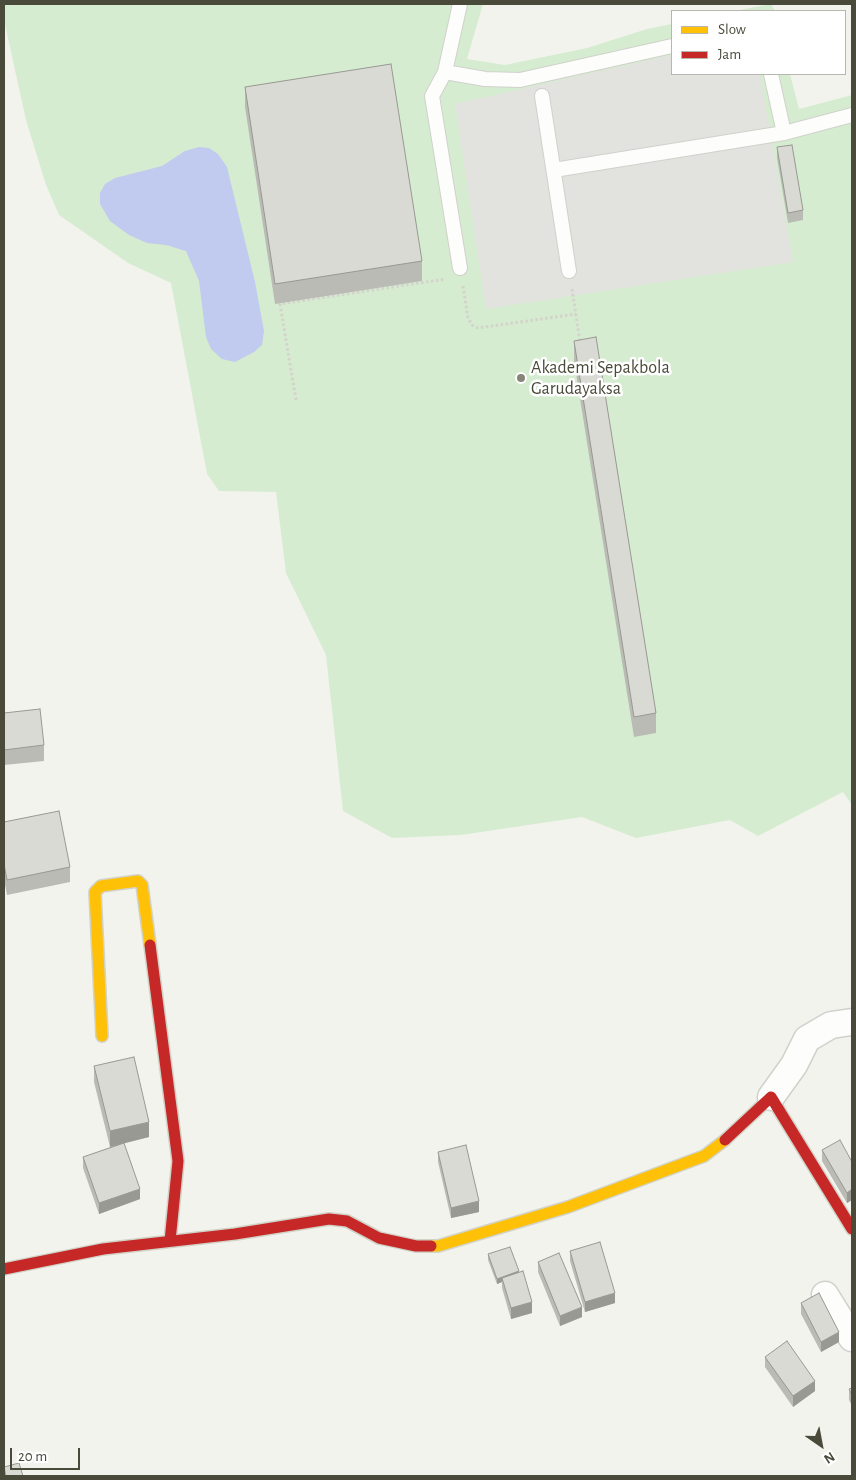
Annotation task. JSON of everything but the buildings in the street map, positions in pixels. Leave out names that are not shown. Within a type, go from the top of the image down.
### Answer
[{"type":"street","points":[[102,1036],[95,892],[101,886],[136,881],[142,885],[178,1160],[170,1241]]},
{"type":"street","points":[[4,1269],[103,1249],[339,1219],[354,1224],[379,1238],[416,1246],[438,1246],[568,1207],[704,1156],[720,1145],[770,1097],[794,1065],[807,1039],[831,1025],[852,1022]]},
{"type":"street","points":[[770,1097],[852,1229]]},
{"type":"street","points":[[825,1295],[852,1338]]},
{"type":"lane","points":[[460,4],[445,72],[432,96],[461,272]]},
{"type":"lane","points":[[445,72],[485,79],[520,80],[671,46]]},
{"type":"lane","points":[[771,75],[784,133]]},
{"type":"lane","points":[[542,96],[569,271]]},
{"type":"lane","points":[[554,170],[784,133],[852,114]]},
{"type":"path","points":[[569,271],[581,345]]},
{"type":"path","points":[[296,400],[280,304],[461,272],[468,318],[478,328],[576,314]]},
{"type":"green space","name":"Akademi Sepakbola Garudayaksa","points":[[4,4],[483,4],[467,59],[505,65],[587,48],[647,29],[671,24],[671,75],[790,75],[799,109],[852,95],[852,805],[843,792],[758,836],[730,820],[636,838],[582,817],[461,835],[392,838],[343,811],[326,655],[286,573],[276,492],[219,491],[207,474],[171,283],[128,263],[59,215],[46,185],[26,120],[4,20]]},
{"type":"green space","points":[[771,4],[774,10],[739,10]]},
{"type":"shaded area","points":[[671,55],[671,75],[760,75],[793,262],[486,309],[455,104]]},
{"type":"water","points":[[199,147],[209,148],[218,154],[227,167],[255,282],[264,331],[262,345],[254,352],[235,362],[222,359],[211,349],[206,337],[199,281],[186,251],[166,245],[147,243],[129,235],[110,221],[100,204],[100,193],[105,184],[115,178],[162,166],[185,151]]},
{"type":"traffic: slow","points":[[102,1036],[95,892],[101,886],[138,881],[142,885],[150,945]]},
{"type":"traffic: slow","points":[[431,1246],[438,1246],[568,1207],[704,1156],[725,1140]]},
{"type":"traffic: jam","points":[[150,945],[178,1161],[170,1241]]},
{"type":"traffic: jam","points":[[725,1140],[771,1097],[852,1229]]},
{"type":"traffic: jam","points":[[4,1269],[103,1249],[235,1234],[329,1219],[347,1221],[379,1238],[416,1246],[431,1246]]},
{"type":"place","name":"Akademi Sepakbola Garudayaksa","points":[[521,378]]}]
